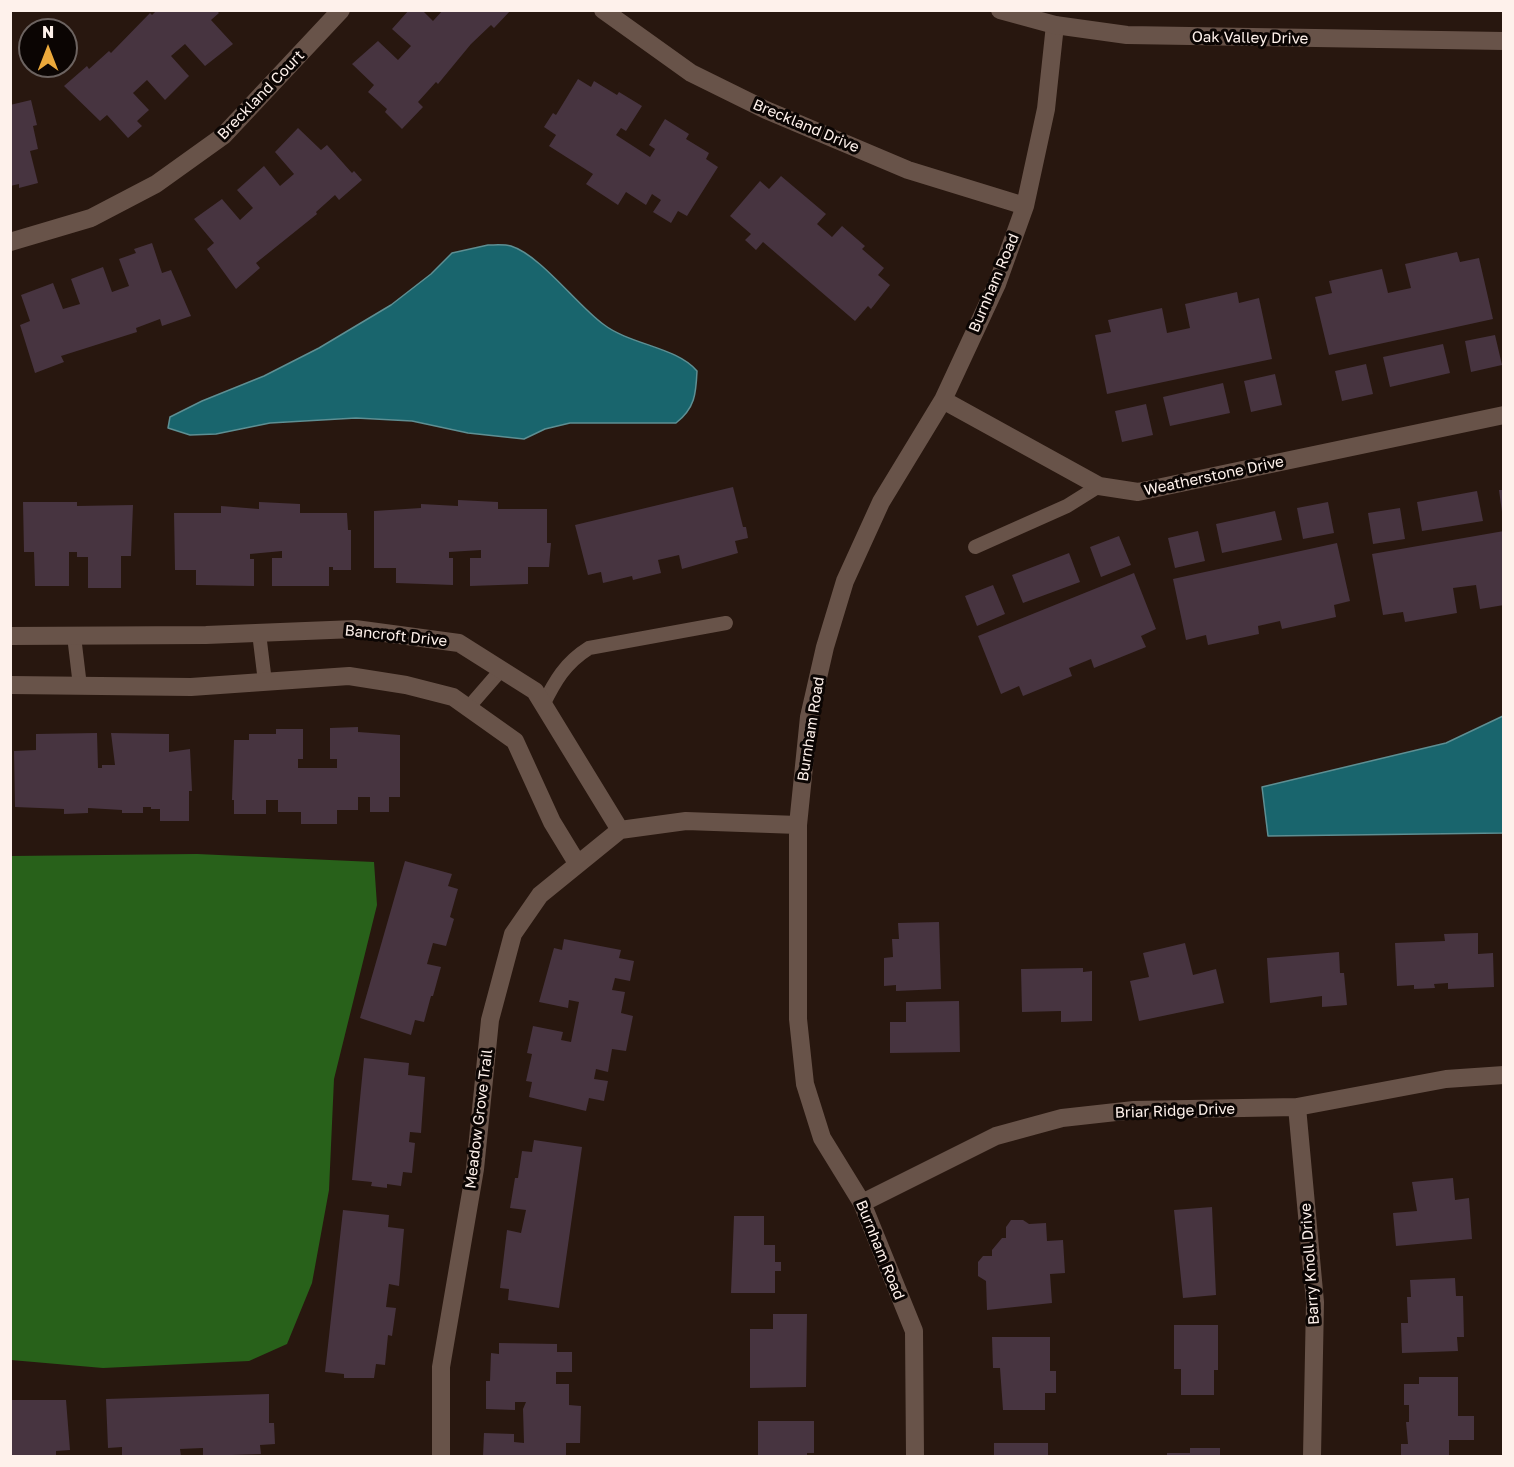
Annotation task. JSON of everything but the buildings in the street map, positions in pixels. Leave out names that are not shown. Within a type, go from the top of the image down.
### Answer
[{"type":"street","name":"Breckland Court","points":[[10,242],[91,218],[156,184],[223,136],[341,10]]},
{"type":"street","name":"Breckland Drive","points":[[603,10],[691,73],[766,110],[908,170],[1025,206]]},
{"type":"street","name":"Oak Valley Drive","points":[[1000,10],[1055,25],[1127,35],[1176,38],[1503,41]]},
{"type":"street","name":"Burnham Road","points":[[915,1456],[914,1331],[862,1203],[822,1138],[805,1084],[798,1019],[798,825],[809,717],[825,647],[844,581],[881,502],[942,400],[997,284],[1025,206],[1046,109],[1055,25]]},
{"type":"street","name":"Weatherstone Drive","points":[[942,400],[1099,486],[1138,492],[1503,415]]},
{"type":"street","name":"Bancroft Drive","points":[[10,636],[259,633],[355,629],[459,643],[535,691],[620,830]]},
{"type":"street","points":[[10,685],[191,687],[349,676],[406,684],[453,697],[515,741],[552,822],[577,863]]},
{"type":"street","points":[[620,830],[686,821],[798,825]]},
{"type":"street","name":"Meadow Grove Trail","points":[[441,1456],[441,1367],[475,1169],[490,1020],[513,934],[540,895],[620,830]]},
{"type":"street","name":"Briar Ridge Drive","points":[[862,1203],[996,1136],[1062,1118],[1134,1110],[1297,1107],[1446,1080],[1503,1075]]},
{"type":"street","name":"Barry Knoll Drive","points":[[1297,1107],[1315,1302],[1312,1456]]},
{"type":"lane","points":[[975,547],[1067,506],[1099,486]]},
{"type":"lane","points":[[543,705],[558,677],[572,658],[589,648],[726,623]]},
{"type":"lane","points":[[259,633],[265,682]]},
{"type":"lane","points":[[74,636],[80,686]]},
{"type":"lane","points":[[468,708],[501,670]]},
{"type":"green space","points":[[197,854],[374,862],[377,905],[334,1079],[329,1190],[312,1283],[287,1344],[249,1361],[103,1368],[11,1360],[11,856]]},
{"type":"water","points":[[488,245],[508,245],[522,251],[534,259],[603,324],[626,337],[678,356],[688,363],[697,371],[693,400],[687,412],[676,423],[570,423],[545,429],[524,439],[468,433],[412,421],[356,418],[270,423],[216,434],[190,435],[168,428],[170,417],[202,401],[264,376],[319,348],[391,305],[431,274],[452,253]]},
{"type":"water","points":[[1503,716],[1503,833],[1268,836],[1262,787],[1446,743]]}]
